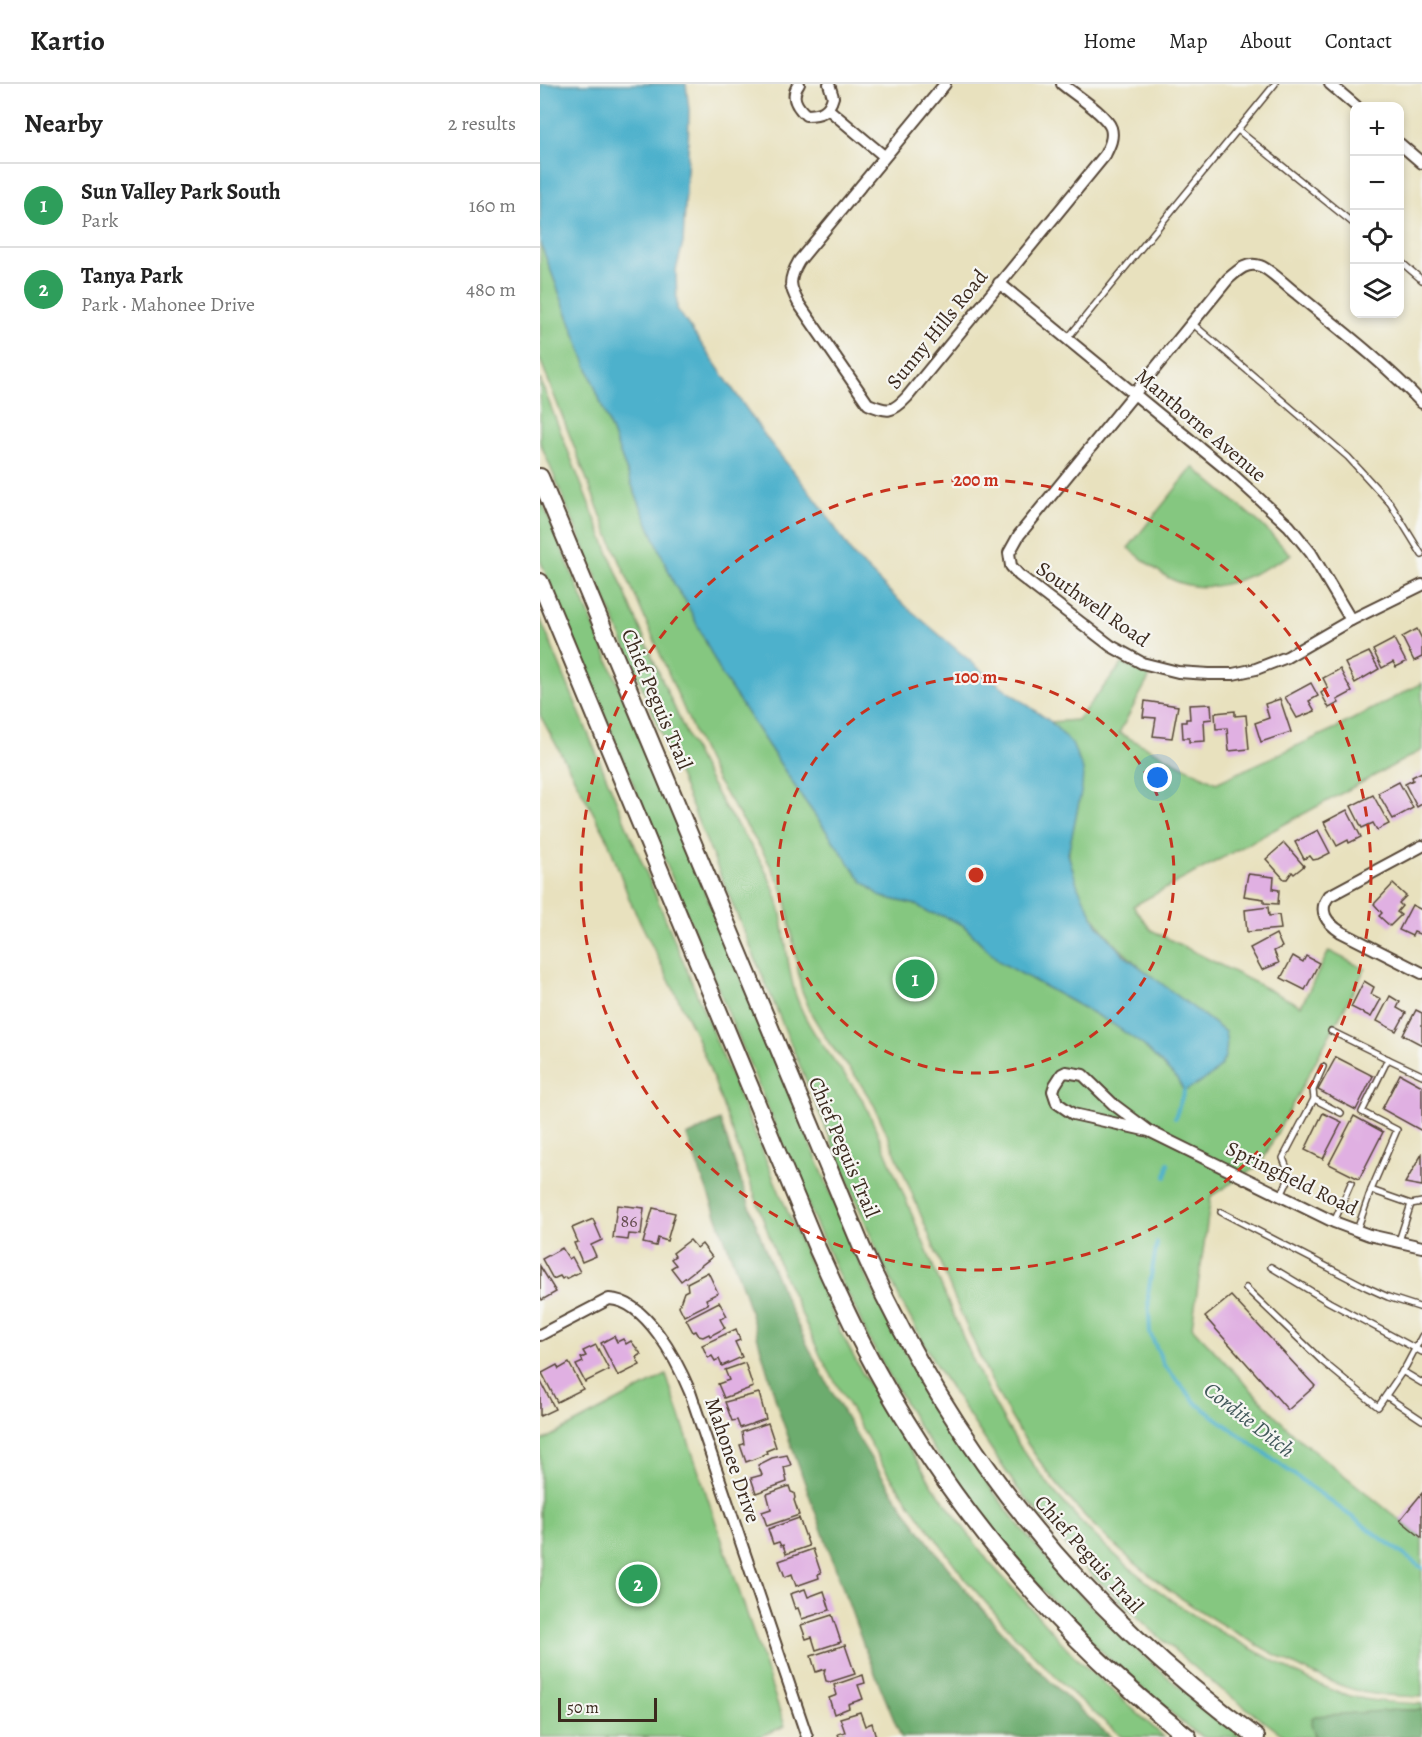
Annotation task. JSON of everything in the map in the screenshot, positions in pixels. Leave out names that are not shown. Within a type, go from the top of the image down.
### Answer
[{"type":"main road","name":"Chief Peguis Trail","points":[[540,477],[858,1239],[893,1315],[924,1372],[986,1468],[1028,1523],[1070,1572],[1149,1651],[1188,1685],[1256,1737]]},
{"type":"main road","points":[[540,582],[817,1248],[874,1365],[935,1466],[1015,1571],[1062,1623],[1107,1667],[1188,1737]]},
{"type":"street","points":[[799,84],[795,89],[794,98],[798,108],[806,115],[818,115],[828,109],[833,97],[829,84]]},
{"type":"street","name":"Sunny Hills Road","points":[[945,84],[884,156],[791,274],[790,289],[795,297],[868,404],[884,411],[897,408],[1112,144],[1111,129],[1104,118],[1062,84]]},
{"type":"street","points":[[1330,84],[1351,102]]},
{"type":"street","points":[[828,109],[884,156]]},
{"type":"street","points":[[1404,147],[1422,163]]},
{"type":"street","name":"Southwell Road","points":[[1422,403],[1397,377],[1261,266],[1249,265],[1238,270],[1228,279],[1013,544],[1009,553],[1011,566],[1019,575],[1111,646],[1142,663],[1178,672],[1233,674],[1256,669],[1287,657],[1351,620],[1422,585]]},
{"type":"street","name":"Manthorne Avenue","points":[[999,284],[1232,474],[1289,526],[1311,553],[1351,620]]},
{"type":"street","points":[[1422,846],[1329,896],[1324,901],[1323,909],[1325,917],[1341,932],[1422,973]]},
{"type":"street","name":"Springfield Road","points":[[1149,1131],[1073,1114],[1057,1103],[1053,1091],[1054,1085],[1066,1072],[1083,1075],[1113,1104],[1149,1131],[1334,1222],[1356,1231],[1422,1247]]},
{"type":"street","name":"Mahonee Drive","points":[[540,1335],[609,1299],[620,1299],[638,1310],[668,1349],[690,1392],[807,1737]]},
{"type":"lane","points":[[1067,339],[1275,84]]},
{"type":"lane","points":[[1238,130],[1350,221]]},
{"type":"lane","points":[[1403,264],[1422,280]]},
{"type":"lane","points":[[1193,324],[1347,457],[1390,503],[1422,555]]},
{"type":"lane","points":[[1331,1031],[1422,1076]]},
{"type":"lane","points":[[1356,1231],[1397,1130],[1362,1112],[1388,1059]]},
{"type":"lane","points":[[1281,1196],[1290,1176],[1284,1158],[1314,1099],[1313,1090],[1323,1067]]},
{"type":"lane","points":[[1314,1099],[1341,1113]]},
{"type":"lane","points":[[1334,1222],[1351,1183]]},
{"type":"lane","points":[[1371,1190],[1411,1204],[1422,1202]]},
{"type":"lane","points":[[1399,1243],[1411,1204]]},
{"type":"lane","points":[[1221,1212],[1366,1287],[1422,1308]]},
{"type":"lane","points":[[1271,1267],[1329,1302],[1422,1352]]},
{"type":"lane","points":[[1246,1288],[1322,1361],[1378,1407],[1422,1336]]},
{"type":"lane","points":[[1402,1371],[1422,1383]]},
{"type":"lane","points":[[1386,1396],[1422,1420]]},
{"type":"green space","points":[[540,242],[635,493],[675,586],[685,600],[722,675],[800,794],[862,881],[882,897],[917,905],[927,912],[963,925],[1000,962],[1111,1023],[1143,1045],[1177,1079],[1184,1091],[1225,1032],[1129,958],[1091,913],[1077,886],[1069,856],[1081,792],[1081,769],[1073,748],[1051,722],[1077,720],[1123,663],[1150,676],[1119,733],[1216,783],[1336,728],[1422,683],[1422,750],[1133,906],[1151,930],[1301,1006],[1329,951],[1365,969],[1260,1165],[1211,1196],[1192,1327],[1292,1433],[1422,1538],[1422,1697],[1368,1693],[1335,1684],[1286,1660],[1206,1615],[1143,1570],[1086,1517],[1036,1457],[1015,1424],[976,1348],[874,1105],[857,1078],[829,1043],[812,1015],[801,988],[786,900],[780,884],[762,850],[717,781],[607,531],[540,359]]},
{"type":"green space","points":[[540,379],[631,606],[689,740],[720,800],[768,875],[777,898],[792,982],[802,1011],[809,1025],[864,1102],[975,1364],[995,1405],[1019,1445],[1042,1476],[1093,1534],[1151,1585],[1182,1607],[1214,1628],[1324,1687],[1368,1700],[1422,1704],[1422,1710],[1398,1710],[1314,1734],[1316,1737],[1286,1737],[1280,1733],[1214,1684],[1090,1573],[1017,1488],[938,1369],[878,1253],[540,442]]},
{"type":"green space","points":[[1193,467],[1261,524],[1291,555],[1247,577],[1216,586],[1201,587],[1169,578],[1128,548]]},
{"type":"green space","points":[[540,497],[863,1270],[929,1393],[1006,1509],[1066,1580],[1129,1643],[1173,1682],[1242,1737],[1203,1737],[1189,1728],[1079,1630],[1037,1584],[969,1501],[920,1429],[868,1338],[814,1219],[540,560]]},
{"type":"green space","points":[[540,618],[796,1232],[841,1333],[864,1376],[933,1486],[989,1562],[1077,1659],[1164,1737],[1122,1737],[1076,1697],[1016,1637],[966,1580],[885,1469],[821,1357],[781,1269],[694,1031],[630,901],[607,838],[540,715]]},
{"type":"green space","points":[[720,1120],[757,1227],[789,1306],[830,1389],[863,1445],[935,1551],[975,1601],[1063,1694],[1111,1737],[901,1737],[863,1644],[780,1414],[744,1291],[687,1136]]},
{"type":"green space","points":[[666,1375],[785,1726],[759,1737],[540,1737],[540,1442]]},
{"type":"green space","points":[[1422,1710],[1422,1737],[1316,1737],[1311,1725],[1312,1718],[1315,1716]]},
{"type":"water","points":[[540,84],[686,84],[689,110],[688,154],[683,243],[676,270],[677,309],[768,440],[820,505],[853,555],[895,597],[990,678],[1051,722],[1072,744],[1083,770],[1082,788],[1068,854],[1078,887],[1097,924],[1124,955],[1225,1032],[1227,1044],[1223,1062],[1203,1081],[1184,1091],[1177,1079],[1143,1045],[1111,1023],[1000,962],[963,925],[927,912],[917,905],[882,897],[862,881],[800,794],[722,675],[685,600],[675,586],[635,493],[540,242]]},
{"type":"building","points":[[1417,629],[1422,639],[1422,657],[1414,661],[1402,637]]},
{"type":"building","points":[[1394,639],[1406,662],[1396,667],[1393,662],[1382,668],[1373,650]]},
{"type":"building","points":[[1369,652],[1379,669],[1355,683],[1345,663]]},
{"type":"building","points":[[1340,669],[1352,692],[1337,700],[1339,703],[1329,708],[1321,693],[1328,688],[1323,678]]},
{"type":"building","points":[[1311,683],[1318,696],[1309,701],[1315,711],[1297,718],[1285,697]]},
{"type":"building","points":[[1280,699],[1291,732],[1261,742],[1255,723],[1269,718],[1265,704]]},
{"type":"building","points":[[1145,701],[1178,706],[1172,738],[1153,736],[1156,718],[1143,717]]},
{"type":"building","points":[[1211,704],[1212,719],[1204,720],[1205,741],[1189,742],[1189,738],[1183,738],[1182,722],[1190,719],[1189,705]]},
{"type":"building","points":[[1235,711],[1235,716],[1246,715],[1249,749],[1229,751],[1227,728],[1216,729],[1215,713]]},
{"type":"building","points":[[1422,772],[1422,804],[1417,807],[1405,784]]},
{"type":"building","points":[[1399,782],[1413,808],[1393,819],[1378,793]]},
{"type":"building","points":[[1373,795],[1389,824],[1377,830],[1373,823],[1362,828],[1351,806]]},
{"type":"building","points":[[1347,810],[1361,837],[1337,846],[1324,822]]},
{"type":"building","points":[[1318,830],[1330,853],[1318,859],[1313,860],[1310,856],[1304,859],[1295,842]]},
{"type":"building","points":[[1284,843],[1304,866],[1294,874],[1292,872],[1287,879],[1284,879],[1266,859]]},
{"type":"building","points":[[1248,874],[1274,877],[1273,889],[1279,890],[1278,904],[1264,903],[1264,899],[1244,896]]},
{"type":"building","points":[[1393,884],[1406,896],[1399,903],[1402,906],[1397,912],[1401,915],[1390,926],[1379,916],[1382,913],[1374,904]]},
{"type":"building","points":[[1412,905],[1422,910],[1422,935],[1414,932],[1412,936],[1399,930]]},
{"type":"building","points":[[1268,907],[1269,916],[1279,915],[1281,929],[1247,932],[1245,910]]},
{"type":"building","points":[[1276,934],[1282,947],[1274,951],[1279,963],[1262,970],[1250,948]]},
{"type":"building","points":[[1293,956],[1303,962],[1306,956],[1319,963],[1305,990],[1281,978]]},
{"type":"building","points":[[1364,981],[1374,987],[1371,994],[1381,999],[1371,1017],[1351,1007]]},
{"type":"building","points":[[1390,996],[1400,1002],[1397,1008],[1406,1013],[1396,1031],[1377,1021]]},
{"type":"building","points":[[1416,1010],[1422,1013],[1422,1045],[1403,1035]]},
{"type":"building","points":[[1336,1057],[1373,1076],[1356,1110],[1318,1090]]},
{"type":"building","points":[[1400,1074],[1422,1086],[1422,1131],[1382,1109]]},
{"type":"building","points":[[1323,1113],[1342,1122],[1323,1159],[1305,1150]]},
{"type":"building","points":[[1354,1116],[1383,1132],[1359,1179],[1329,1164]]},
{"type":"building","points":[[1422,1154],[1422,1186],[1405,1183]]},
{"type":"building","points":[[617,1205],[644,1208],[641,1235],[629,1234],[628,1240],[613,1238]]},
{"type":"building","points":[[653,1208],[675,1213],[667,1241],[658,1238],[656,1246],[643,1243]]},
{"type":"building","points":[[593,1219],[602,1240],[591,1245],[596,1256],[582,1262],[574,1243],[578,1242],[572,1228]]},
{"type":"building","points":[[690,1240],[697,1248],[702,1244],[712,1257],[681,1281],[671,1268],[676,1265],[671,1259],[675,1256],[673,1253]]},
{"type":"building","points":[[562,1248],[569,1259],[572,1257],[580,1272],[566,1279],[560,1276],[553,1279],[542,1259]]},
{"type":"building","points":[[540,1266],[556,1292],[542,1300],[540,1296]]},
{"type":"building","points":[[708,1272],[718,1293],[706,1299],[708,1304],[684,1316],[679,1306],[684,1292],[688,1290],[687,1283]]},
{"type":"building","points":[[1231,1296],[1315,1386],[1288,1410],[1205,1317]]},
{"type":"building","points":[[719,1302],[727,1316],[720,1319],[725,1328],[703,1337],[699,1336],[696,1331],[693,1332],[686,1319]]},
{"type":"building","points":[[736,1329],[740,1340],[735,1342],[742,1357],[722,1366],[719,1359],[715,1361],[712,1356],[708,1358],[702,1345]]},
{"type":"building","points":[[614,1336],[617,1342],[623,1339],[626,1344],[631,1341],[641,1354],[636,1357],[640,1365],[618,1376],[601,1343]]},
{"type":"building","points":[[596,1345],[609,1370],[585,1382],[576,1365],[583,1362],[581,1358],[586,1356],[583,1351]]},
{"type":"building","points":[[569,1363],[583,1389],[557,1402],[542,1373],[557,1365],[559,1369]]},
{"type":"building","points":[[745,1363],[753,1387],[724,1398],[718,1384],[729,1380],[725,1370]]},
{"type":"building","points":[[540,1380],[555,1409],[540,1416]]},
{"type":"building","points":[[759,1393],[766,1419],[740,1428],[737,1420],[732,1421],[725,1402]]},
{"type":"building","points":[[768,1423],[776,1447],[746,1462],[740,1445],[744,1444],[742,1432]]},
{"type":"building","points":[[787,1455],[791,1465],[784,1467],[787,1482],[756,1493],[751,1478],[762,1475],[758,1465],[772,1458]]},
{"type":"building","points":[[789,1486],[791,1492],[794,1493],[799,1515],[767,1526],[762,1512],[771,1509],[767,1494]]},
{"type":"building","points":[[1422,1493],[1422,1538],[1400,1520]]},
{"type":"building","points":[[799,1518],[809,1546],[786,1554],[783,1545],[781,1546],[779,1542],[773,1544],[768,1529]]},
{"type":"building","points":[[813,1549],[821,1573],[818,1574],[819,1578],[796,1586],[792,1574],[785,1577],[779,1561]]},
{"type":"building","points":[[805,1589],[808,1597],[824,1591],[830,1610],[802,1619],[798,1608],[795,1609],[790,1594]]},
{"type":"building","points":[[832,1615],[841,1642],[816,1650],[812,1637],[806,1639],[801,1625]]},
{"type":"building","points":[[845,1645],[855,1674],[830,1682],[826,1681],[825,1669],[816,1672],[811,1656]]},
{"type":"building","points":[[863,1675],[865,1683],[858,1685],[863,1699],[848,1704],[849,1708],[834,1714],[829,1698],[837,1695],[834,1685]]},
{"type":"building","points":[[860,1712],[865,1726],[872,1723],[876,1737],[839,1737],[838,1734],[845,1732],[840,1718]]},
{"type":"waterway","name":"Cordite Ditch","points":[[1175,1118],[1184,1091]]},
{"type":"waterway","name":"Cordite Ditch","points":[[1166,1177],[1168,1163]]},
{"type":"waterway","name":"Cordite Ditch","points":[[1157,1243],[1148,1293],[1150,1333],[1164,1365],[1197,1404],[1422,1568]]},
{"type":"place","name":"Sun Valley Park South","points":[[915,979]]},
{"type":"place","name":"Tanya Park","points":[[638,1584]]}]
